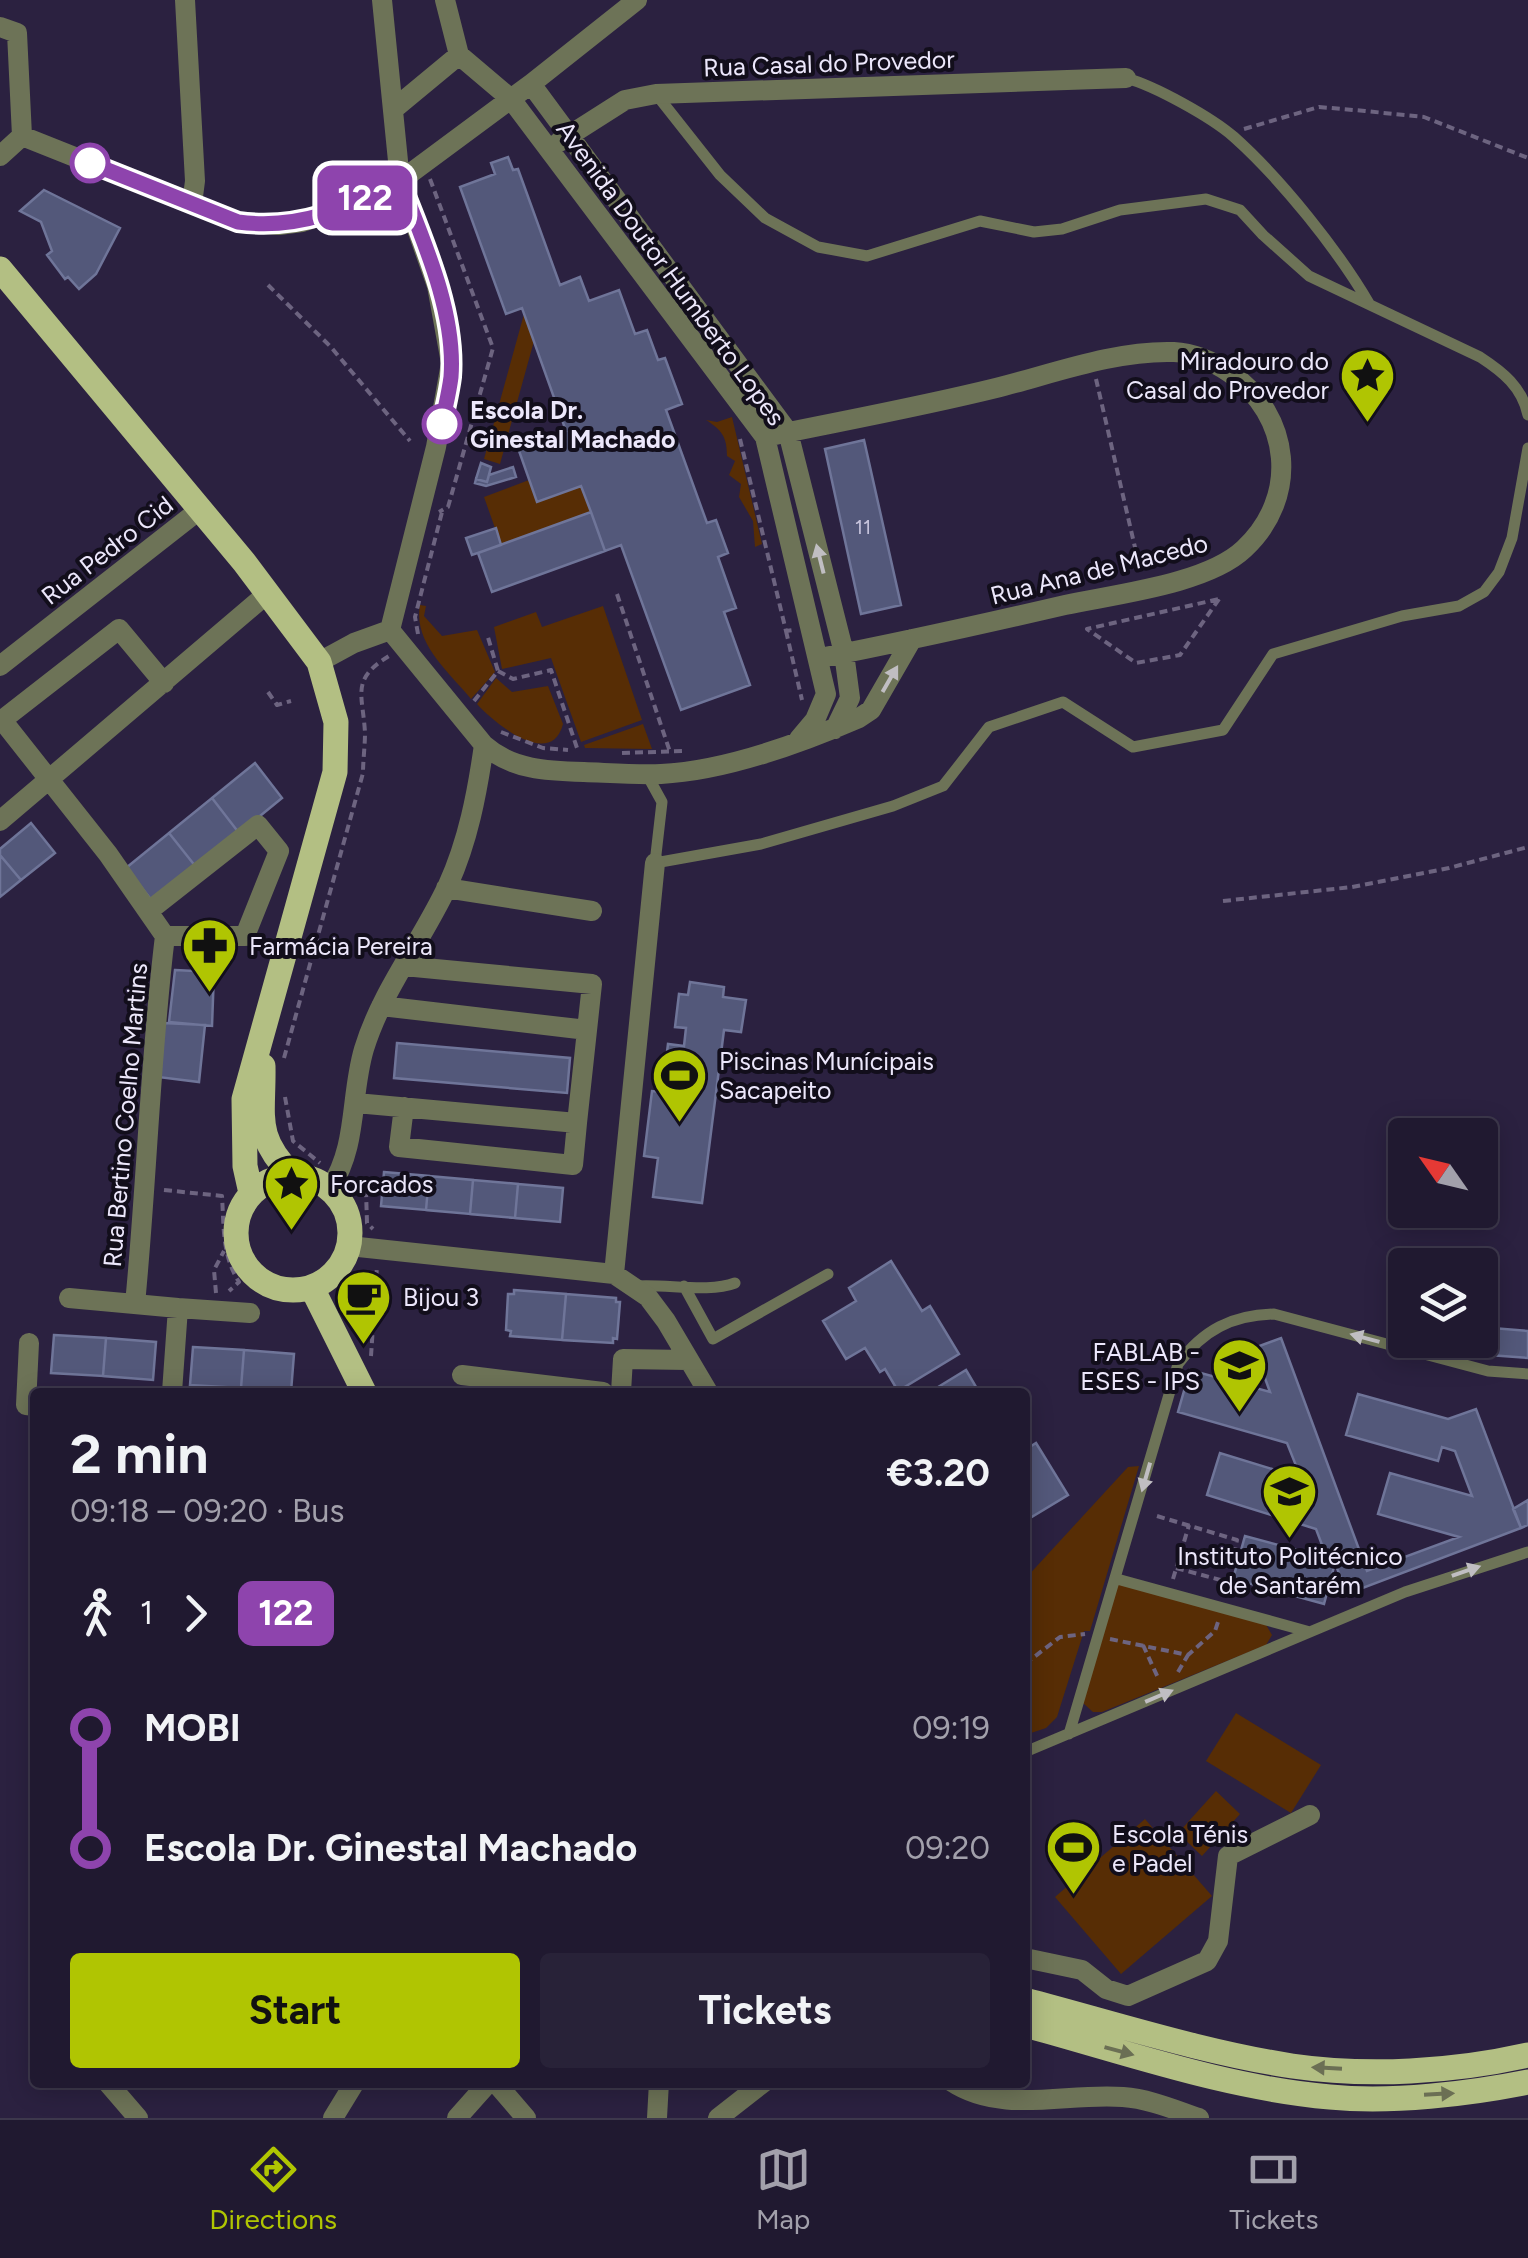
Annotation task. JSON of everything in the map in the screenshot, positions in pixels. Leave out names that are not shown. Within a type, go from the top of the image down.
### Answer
[{"type":"main road","points":[[0,269],[268,593],[318,662],[336,722],[335,772],[244,1099],[245,1166],[251,1193]]},
{"type":"main road","points":[[262,1041],[261,1129],[275,1158],[292,1175]]},
{"type":"main road","points":[[292,1175],[336,1180],[350,1225],[350,1246],[342,1264],[312,1288],[274,1288],[257,1279],[244,1264],[237,1247],[240,1209],[251,1193],[270,1180],[292,1175]]},
{"type":"main road","points":[[312,1288],[362,1388]]},
{"type":"main road","points":[[1030,2001],[1294,2066],[1439,2068],[1528,2055]]},
{"type":"main road","points":[[1030,2026],[1259,2087],[1333,2098],[1476,2092],[1528,2082]]},
{"type":"street","points":[[185,0],[195,181],[192,204]]},
{"type":"street","points":[[382,0],[400,181],[437,286],[451,363],[447,400],[390,630]]},
{"type":"street","points":[[395,108],[459,54],[445,0]]},
{"type":"street","points":[[22,136],[238,222],[302,222],[348,207],[400,181],[637,0]]},
{"type":"street","points":[[0,27],[17,33],[22,136]]},
{"type":"street","name":"Avenida Doutor Humberto Lopes","points":[[459,54],[510,99],[550,149],[765,437],[826,694],[815,720],[799,740]]},
{"type":"street","name":"Rua Casal do Provedor","points":[[550,149],[625,100],[656,94],[1126,78]]},
{"type":"street","points":[[531,84],[788,432],[844,653],[850,698],[835,729]]},
{"type":"street","points":[[0,156],[22,136]]},
{"type":"street","name":"Rua Ana de Macedo","points":[[765,437],[920,406],[1092,363],[1174,352],[1205,359],[1248,386],[1277,428],[1281,451],[1279,491],[1260,532],[1224,564],[1145,588],[820,658]]},
{"type":"street","name":"Rua Pedro Cid","points":[[0,666],[198,510]]},
{"type":"street","points":[[0,821],[268,593]]},
{"type":"street","name":"Rua Bertino Coelho Martins","points":[[164,684],[120,629],[2,720],[150,910],[165,936],[134,1304],[250,1312]]},
{"type":"street","points":[[390,630],[492,738],[499,758],[517,766],[568,772],[646,774],[708,767],[835,729],[872,710],[912,640]]},
{"type":"street","points":[[318,662],[390,630]]},
{"type":"street","points":[[336,1180],[347,1155],[364,1050],[381,1006],[446,888],[474,812],[492,738]]},
{"type":"street","points":[[150,910],[258,825],[279,851],[245,936],[165,936]]},
{"type":"street","points":[[614,1274],[655,862]]},
{"type":"street","points":[[446,888],[592,911]]},
{"type":"street","points":[[404,966],[592,984],[573,1164],[398,1147],[404,1107]]},
{"type":"street","points":[[381,1006],[587,1030]]},
{"type":"street","points":[[356,1102],[578,1124]]},
{"type":"street","points":[[350,1246],[614,1274],[648,1297],[705,1388]]},
{"type":"street","points":[[68,1298],[134,1304]]},
{"type":"street","points":[[172,1388],[178,1308]]},
{"type":"street","points":[[29,1343],[26,1406],[30,1406]]},
{"type":"street","points":[[621,1388],[623,1359],[687,1360]]},
{"type":"street","points":[[462,1375],[561,1388]]},
{"type":"street","points":[[1030,1959],[1082,1970],[1106,1989],[1128,1996],[1207,1960],[1218,1940],[1228,1856],[1310,1816]]},
{"type":"street","points":[[112,2088],[138,2118]]},
{"type":"street","points":[[333,2118],[350,2088]]},
{"type":"street","points":[[457,2118],[486,2088]]},
{"type":"street","points":[[498,2088],[526,2118]]},
{"type":"street","points":[[657,2118],[659,2088]]},
{"type":"street","points":[[718,2118],[756,2088]]},
{"type":"street","points":[[967,2088],[1014,2100],[1126,2097],[1200,2118]]},
{"type":"lane","points":[[1126,78],[1146,83],[1230,134],[1304,214],[1354,277],[1372,308]]},
{"type":"lane","points":[[656,94],[720,175],[765,218],[818,247],[867,256],[980,221],[1034,232],[1062,229],[1120,210],[1206,199],[1240,210],[1309,276],[1480,357],[1506,374],[1525,402],[1528,415]]},
{"type":"lane","points":[[646,774],[662,802],[655,862],[761,844],[910,799],[943,786],[990,727],[1063,702],[1134,747],[1223,730],[1273,654],[1402,616],[1459,606],[1484,592],[1500,572],[1512,538],[1528,448]]},
{"type":"lane","points":[[684,1286],[712,1339],[828,1274]]},
{"type":"lane","points":[[633,1287],[720,1289],[735,1283]]},
{"type":"lane","points":[[1070,1734],[1178,1364],[1191,1347],[1226,1321],[1274,1314],[1488,1371],[1528,1374]]},
{"type":"lane","points":[[1030,1750],[1405,1592],[1528,1552]]},
{"type":"lane","points":[[1116,1579],[1312,1632]]},
{"type":"path","points":[[1230,134],[1276,117],[1319,108],[1365,111],[1424,117],[1528,158]]},
{"type":"path","points":[[409,612],[436,515],[448,506],[493,348],[430,177]]},
{"type":"path","points":[[268,285],[330,346],[410,440]]},
{"type":"path","points":[[1092,363],[1145,588]]},
{"type":"path","points":[[738,428],[803,706],[809,696]]},
{"type":"path","points":[[424,492],[441,511]]},
{"type":"path","points":[[282,1062],[363,773],[365,733],[360,691],[364,677],[419,639],[415,618],[441,511]]},
{"type":"path","points":[[617,594],[670,752]]},
{"type":"path","points":[[1219,599],[1180,656],[1136,664],[1086,629],[1219,599]]},
{"type":"path","points":[[786,632],[799,628]]},
{"type":"path","points":[[486,634],[498,671],[513,679],[551,670],[578,752]]},
{"type":"path","points":[[474,709],[471,705],[498,671]]},
{"type":"path","points":[[268,692],[278,705],[291,701]]},
{"type":"path","points":[[492,738],[592,752]]},
{"type":"path","points":[[606,753],[689,750]]},
{"type":"path","points":[[1223,901],[1352,887],[1528,847]]},
{"type":"path","points":[[285,1097],[292,1141],[336,1180],[360,1182],[366,1191],[367,1222],[380,1240],[371,1360]]},
{"type":"path","points":[[145,1188],[222,1196],[224,1250],[238,1282]]},
{"type":"path","points":[[214,1310],[214,1270],[224,1250]]},
{"type":"path","points":[[1030,1660],[1060,1637],[1080,1633],[1188,1655],[1216,1631],[1237,1540],[1157,1516]]},
{"type":"path","points":[[1172,1581],[1189,1526]]},
{"type":"path","points":[[1176,1568],[1228,1582]]},
{"type":"path","points":[[1142,1645],[1165,1694]]},
{"type":"shaded area","points":[[524,314],[534,341],[500,464],[484,459]]},
{"type":"shaded area","points":[[732,417],[762,544],[755,547],[753,521],[739,497],[741,484],[729,475],[735,461],[727,456],[722,435],[706,420],[717,422]]},
{"type":"shaded area","points":[[529,480],[537,502],[581,486],[591,512],[501,545],[484,497]]},
{"type":"shaded area","points":[[420,605],[426,606],[424,616],[442,636],[477,630],[495,672],[471,699],[427,644],[419,619]]},
{"type":"shaded area","points":[[603,606],[642,720],[581,742],[551,658],[502,669],[494,627],[536,612],[542,627]]},
{"type":"shaded area","points":[[496,678],[512,692],[548,686],[563,724],[557,737],[547,743],[535,743],[509,731],[485,712],[477,704]]},
{"type":"shaded area","points":[[643,724],[652,749],[585,748],[584,745]]},
{"type":"shaded area","points":[[1139,1466],[1090,1631],[1084,1631],[1057,1717],[1046,1728],[1030,1733],[1030,1574],[1128,1467]]},
{"type":"shaded area","points":[[1118,1583],[1265,1623],[1272,1635],[1266,1645],[1102,1712],[1093,1712],[1083,1703]]},
{"type":"shaded area","name":"Escola Ténis e Padel","points":[[1236,1713],[1321,1765],[1291,1813],[1206,1761]]},
{"type":"shaded area","name":"Escola Ténis e Padel","points":[[1216,1791],[1240,1814],[1202,1856],[1178,1833]]},
{"type":"shaded area","name":"Escola Ténis e Padel","points":[[1145,1819],[1212,1896],[1121,1974],[1055,1897]]},
{"type":"building","points":[[508,157],[513,170],[518,169],[560,285],[580,277],[589,301],[619,290],[635,334],[647,330],[658,360],[665,358],[682,404],[666,410],[707,523],[716,520],[728,553],[718,557],[736,608],[724,612],[750,685],[681,710],[621,545],[492,592],[478,553],[591,512],[581,486],[537,502],[518,448],[566,431],[522,308],[506,314],[460,187],[495,174],[491,163]]},
{"type":"building","points":[[44,190],[120,228],[96,274],[79,289],[68,277],[65,279],[47,255],[52,251],[41,222],[20,211]]},
{"type":"building","points":[[864,440],[901,605],[861,614],[825,449]]},
{"type":"building","points":[[481,463],[491,467],[487,482],[476,479]]},
{"type":"building","points":[[513,467],[516,477],[486,486],[475,483],[476,479],[487,482],[489,475]]},
{"type":"building","points":[[591,512],[605,551],[492,592],[478,553]]},
{"type":"building","points":[[496,528],[501,545],[472,555],[466,538]]},
{"type":"building","points":[[255,763],[282,798],[239,833],[212,798]]},
{"type":"building","points":[[212,798],[239,833],[196,867],[169,833]]},
{"type":"building","points":[[31,823],[55,853],[21,880],[0,855],[0,849]]},
{"type":"building","points":[[169,833],[196,867],[153,902],[126,868]]},
{"type":"building","points":[[0,855],[21,880],[0,897]]},
{"type":"building","points":[[175,970],[214,972],[212,1026],[169,1022]]},
{"type":"building","name":"Piscinas Munícipais Sacapeito","points":[[690,982],[724,987],[723,997],[746,1000],[741,1032],[724,1030],[702,1203],[653,1197],[658,1158],[644,1156],[652,1091],[662,1092],[668,1044],[684,1046],[686,1028],[675,1027],[679,994],[688,995]]},
{"type":"building","points":[[163,1023],[205,1025],[199,1082],[158,1077]]},
{"type":"building","points":[[397,1043],[570,1058],[567,1093],[394,1078]]},
{"type":"building","points":[[384,1172],[429,1176],[426,1210],[381,1206]]},
{"type":"building","points":[[429,1176],[473,1180],[470,1214],[426,1210]]},
{"type":"building","points":[[473,1180],[518,1184],[515,1218],[470,1214]]},
{"type":"building","points":[[518,1184],[563,1188],[560,1222],[515,1218]]},
{"type":"building","points":[[891,1261],[922,1311],[930,1306],[959,1354],[903,1388],[896,1388],[885,1369],[880,1372],[865,1348],[846,1359],[823,1321],[856,1301],[849,1288]]},
{"type":"building","points":[[514,1290],[566,1294],[562,1340],[510,1336],[511,1331],[506,1330],[508,1294],[514,1294]]},
{"type":"building","points":[[566,1294],[616,1298],[620,1302],[617,1339],[613,1338],[613,1343],[562,1340]]},
{"type":"building","points":[[1498,1328],[1528,1331],[1528,1358],[1498,1356]]},
{"type":"building","points":[[54,1335],[106,1338],[103,1376],[51,1373]]},
{"type":"building","points":[[106,1338],[156,1342],[153,1380],[103,1376]]},
{"type":"building","points":[[1281,1338],[1367,1571],[1459,1537],[1378,1514],[1390,1473],[1472,1496],[1455,1451],[1442,1447],[1438,1461],[1346,1435],[1358,1394],[1448,1419],[1476,1409],[1521,1528],[1347,1594],[1335,1563],[1324,1604],[1233,1579],[1245,1536],[1327,1558],[1316,1529],[1207,1495],[1220,1453],[1301,1478],[1287,1443],[1178,1412],[1190,1370],[1270,1392],[1254,1348]]},
{"type":"building","points":[[193,1347],[244,1350],[241,1388],[190,1385]]},
{"type":"building","points":[[244,1350],[294,1354],[291,1388],[241,1388]]},
{"type":"building","points":[[966,1370],[977,1388],[937,1388]]},
{"type":"building","points":[[1036,1443],[1068,1495],[1030,1518],[1030,1447]]},
{"type":"building","points":[[1528,1500],[1528,1525],[1521,1528],[1513,1509]]},
{"type":"bus line","name":"122","points":[[90,163],[238,222],[260,225],[302,222],[348,207],[400,181],[437,286],[447,329],[451,363],[442,424]]},
{"type":"place","name":"Escola Dr. Ginestal Machado","points":[[442,424]]},
{"type":"place","name":"Miradouro do Casal do Provedor","points":[[1368,424]]},
{"type":"place","name":"Farmácia Pereira","points":[[210,995]]},
{"type":"place","name":"Piscinas Munícipais Sacapeito","points":[[680,1124]]},
{"type":"place","name":"Forcados","points":[[291,1233]]},
{"type":"place","name":"Bijou 3","points":[[364,1346]]},
{"type":"place","name":"FABLAB - ESES - IPS","points":[[1239,1415]]},
{"type":"place","name":"Instituto Politécnico de Santarém","points":[[1290,1541]]},
{"type":"place","name":"Escola Ténis e Padel","points":[[1073,1897]]}]
